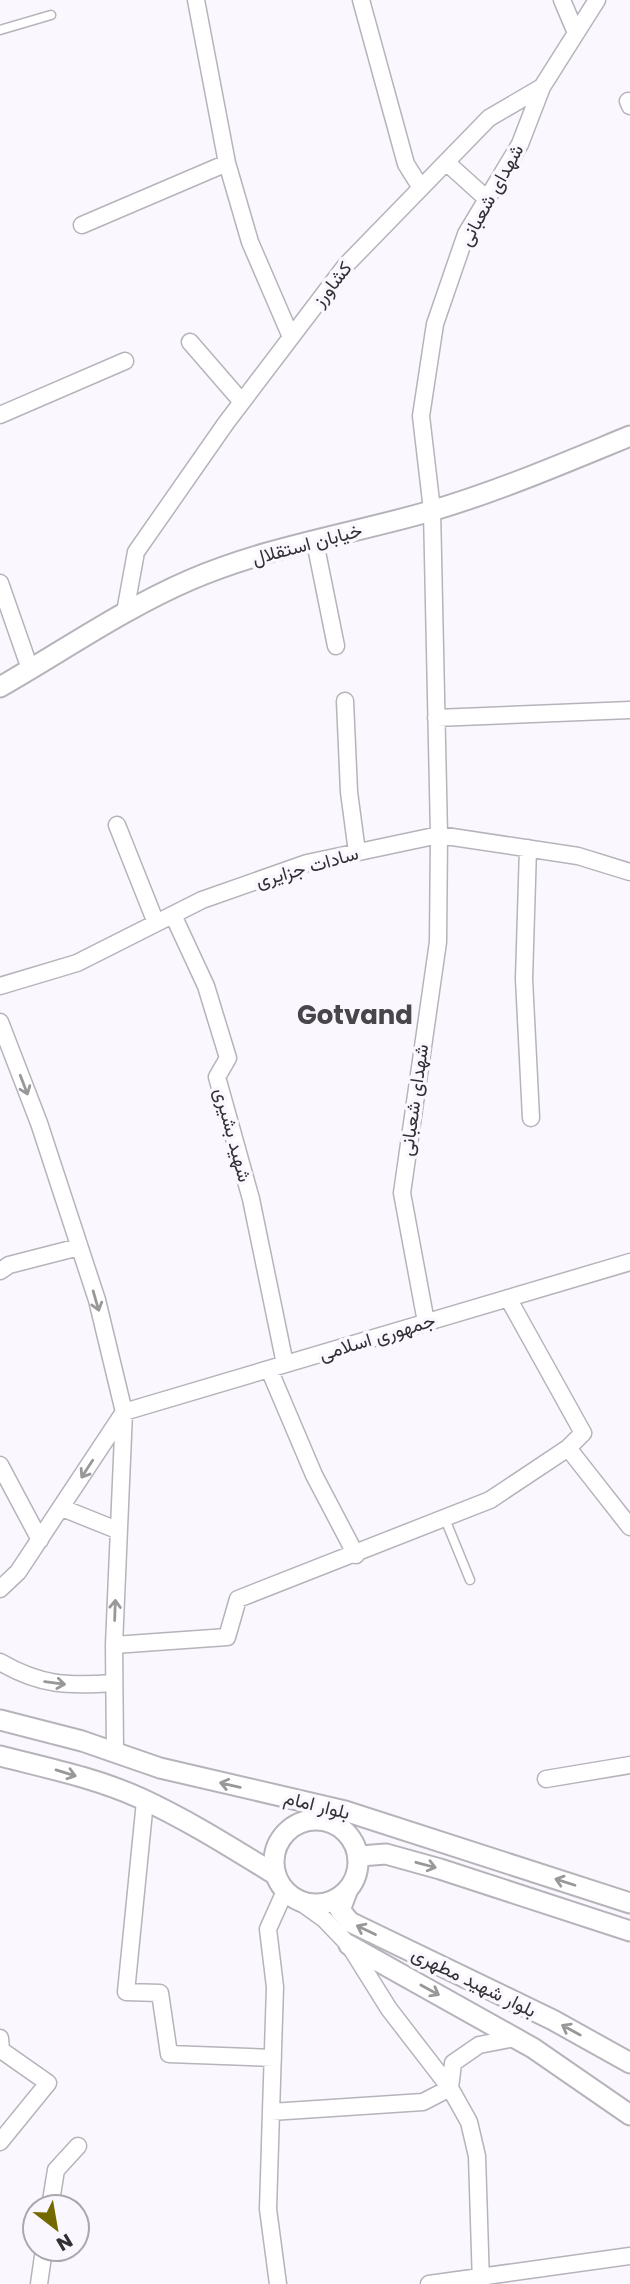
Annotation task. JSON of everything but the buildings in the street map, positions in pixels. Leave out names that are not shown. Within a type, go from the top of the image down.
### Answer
[{"type":"street","points":[[196,0],[226,163],[250,242],[291,337]]},
{"type":"street","points":[[361,0],[406,164],[421,188]]},
{"type":"street","points":[[562,0],[576,33]]},
{"type":"street","name":"کشاورز","points":[[125,612],[136,552],[242,402],[346,265],[489,118],[542,87],[597,0]]},
{"type":"street","name":"شهدای شعبانی","points":[[426,1322],[402,1193],[438,942],[439,835],[432,510],[421,416],[435,324],[466,234],[520,144],[542,87]]},
{"type":"street","points":[[446,162],[487,199]]},
{"type":"street","points":[[82,225],[226,163]]},
{"type":"street","points":[[190,342],[242,402]]},
{"type":"street","points":[[0,415],[125,361]]},
{"type":"street","name":"خیابان استقلال","points":[[0,687],[125,612],[191,579],[432,510],[520,480],[630,436]]},
{"type":"street","points":[[315,542],[336,646]]},
{"type":"street","points":[[0,583],[30,669]]},
{"type":"street","points":[[345,701],[349,792],[357,852]]},
{"type":"street","points":[[436,718],[630,710]]},
{"type":"street","points":[[117,825],[156,923]]},
{"type":"street","name":"سادات جزایری","points":[[0,986],[76,963],[202,900],[307,863],[439,835],[578,856],[630,872]]},
{"type":"street","points":[[528,848],[524,979],[531,1118]]},
{"type":"street","name":"شهید بشیری","points":[[173,915],[206,986],[228,1058],[217,1077],[251,1199],[277,1367],[314,1475],[356,1555]]},
{"type":"street","points":[[0,1021],[39,1123],[97,1300],[124,1412],[117,1530],[115,1752]]},
{"type":"street","points":[[0,1271],[9,1265],[79,1247]]},
{"type":"street","name":"جمهوری اسلامی","points":[[124,1412],[630,1262]]},
{"type":"street","points":[[114,1645],[227,1637],[238,1599],[356,1555],[490,1500],[568,1448],[583,1433],[508,1298]]},
{"type":"street","points":[[0,1589],[18,1572],[124,1412]]},
{"type":"street","points":[[568,1448],[630,1527]]},
{"type":"street","points":[[0,1465],[40,1540]]},
{"type":"street","points":[[62,1508],[117,1530]]},
{"type":"street","points":[[0,1662],[20,1674],[54,1685],[114,1683]]},
{"type":"street","name":"بلوار امام","points":[[0,1720],[115,1752],[160,1768],[374,1821],[630,1903]]},
{"type":"street","points":[[0,1756],[65,1772],[145,1801],[211,1834],[287,1889],[324,1919],[349,1945],[389,2009],[450,2088],[469,2122],[477,2157],[482,2280]]},
{"type":"street","points":[[546,1779],[630,1765]]},
{"type":"street","points":[[262,1792],[333,1823],[353,1840],[359,1856],[357,1874],[348,1889],[334,1900],[317,1904],[287,1889],[273,1858],[285,1835],[307,1820],[333,1823],[374,1821]]},
{"type":"street","points":[[145,1801],[126,1992],[160,1993],[169,2054],[273,2058]]},
{"type":"street","points":[[359,1856],[386,1854],[630,1931]]},
{"type":"street","points":[[278,2284],[268,2209],[275,1987],[268,1928],[287,1889]]},
{"type":"street","name":"بلوار شهید مطهری","points":[[348,1889],[340,1910],[350,1922],[553,2020],[630,2063]]},
{"type":"street","name":"بلوار شهید مطهری","points":[[349,1945],[515,2038],[630,2115]]},
{"type":"street","points":[[450,2088],[453,2063],[479,2045],[515,2038]]},
{"type":"street","points":[[0,2039],[1,2050],[48,2083],[0,2142]]},
{"type":"street","points":[[271,2112],[423,2102],[450,2088]]},
{"type":"street","points":[[52,2193],[56,2170],[78,2146]]},
{"type":"street","points":[[429,2284],[482,2280],[630,2256]]},
{"type":"street","points":[[39,2284],[42,2263]]},
{"type":"lane","points":[[0,30],[51,15]]},
{"type":"lane","points":[[444,1519],[470,1580]]},
{"type":"district","name":"Gotvand","points":[[355,1015]]}]
